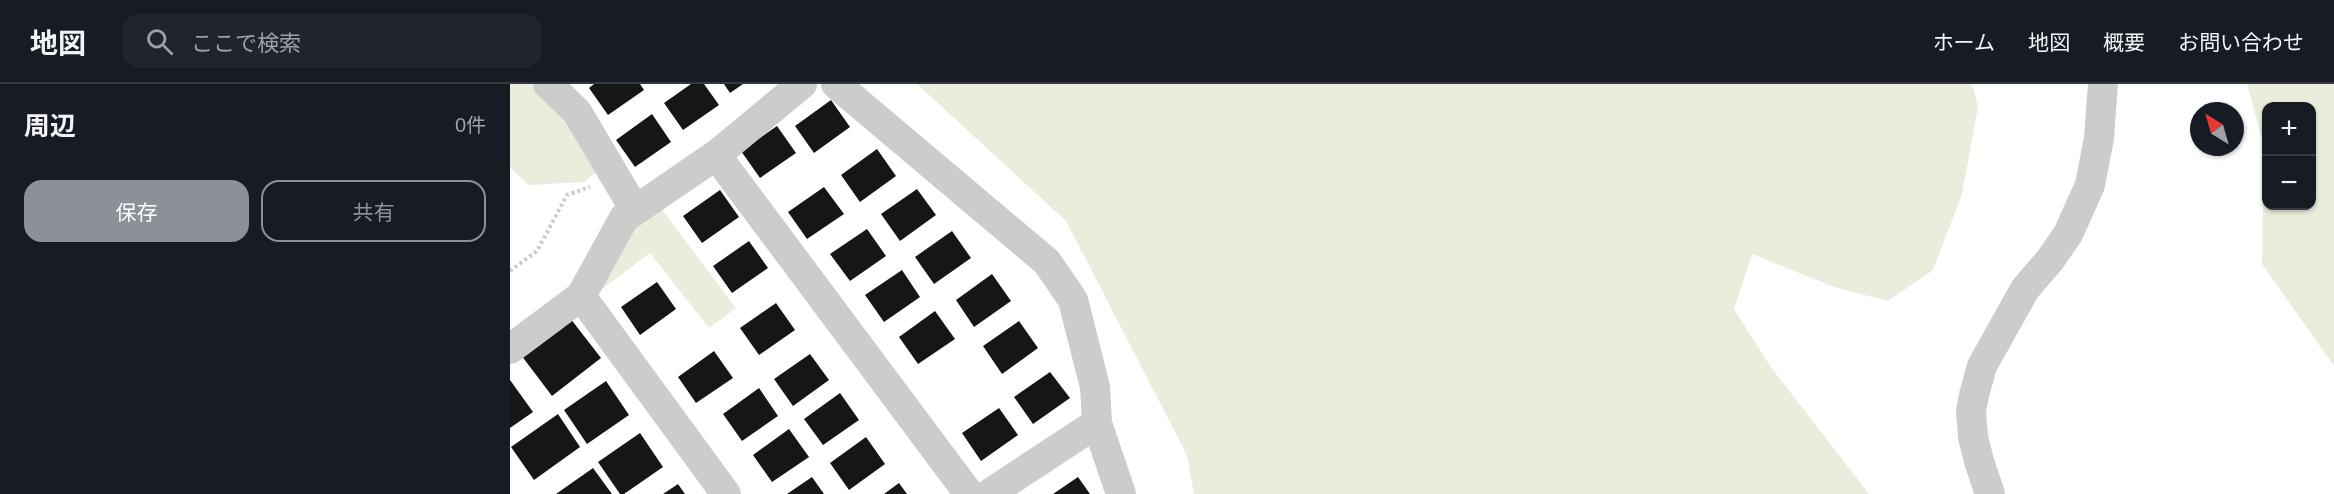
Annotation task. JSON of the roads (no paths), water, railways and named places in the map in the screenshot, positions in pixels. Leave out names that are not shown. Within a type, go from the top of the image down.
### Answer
[{"type":"street","points":[[548,84],[577,112],[635,210]]},
{"type":"street","points":[[510,349],[581,296],[624,218],[716,155],[802,84]]},
{"type":"street","points":[[836,84],[1047,262],[1073,300],[1095,387],[1097,423],[1121,494]]},
{"type":"street","points":[[1990,494],[1973,437],[1971,411],[1974,395],[1982,366],[2025,289],[2050,260],[2068,234],[2090,185],[2099,138],[2103,84]]},
{"type":"street","points":[[716,155],[969,494]]},
{"type":"street","points":[[581,296],[726,494]]},
{"type":"street","points":[[989,494],[1097,423]]}]
